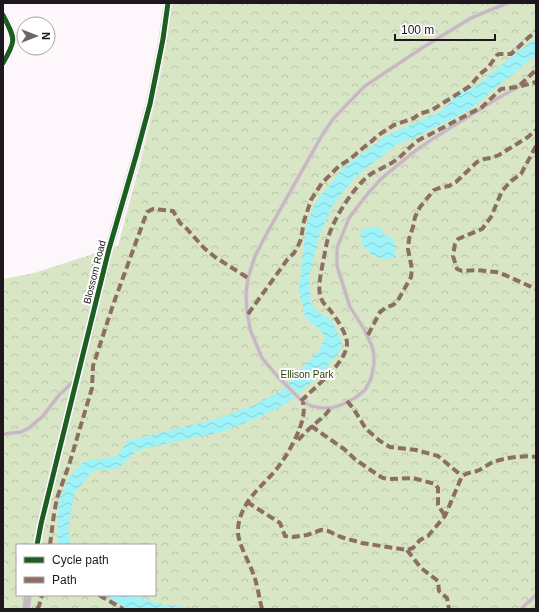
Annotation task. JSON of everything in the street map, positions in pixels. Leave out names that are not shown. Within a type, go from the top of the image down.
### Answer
[{"type":"street","name":"Blossom Road","points":[[37,544],[109,249],[150,104],[162,45],[168,3]]},
{"type":"street","points":[[3,15],[12,32],[13,38],[12,48],[3,62]]},
{"type":"street","points":[[26,609],[28,596]]},
{"type":"lane","points":[[507,3],[471,18],[422,48],[365,86],[340,111],[321,136],[255,256],[248,278],[246,294],[250,329],[262,358],[278,377],[303,402],[311,406],[321,408],[331,408],[341,405],[355,398],[365,390],[371,379],[374,364],[372,346],[364,329],[350,307],[337,266],[337,248],[340,237],[349,218],[382,178],[415,151],[498,98],[518,87]]},
{"type":"lane","points":[[3,434],[21,432],[29,428],[43,416],[59,395],[78,378]]},
{"type":"lane","points":[[521,609],[536,595]]},
{"type":"green space","name":"Ellison Park","points":[[172,3],[536,3],[536,609],[3,609],[3,279],[34,273],[118,246],[150,126],[163,65]]},
{"type":"water","points":[[536,38],[536,55],[469,110],[416,137],[399,143],[355,177],[333,205],[319,236],[309,277],[311,305],[322,315],[331,319],[342,342],[340,351],[320,375],[287,403],[256,419],[221,432],[136,451],[119,468],[92,471],[74,494],[68,529],[71,544],[59,544],[57,535],[59,500],[68,479],[85,461],[114,457],[120,453],[127,441],[216,419],[255,405],[281,391],[321,348],[325,336],[317,327],[306,319],[299,291],[306,227],[315,203],[344,167],[386,136],[437,114],[460,93],[475,87]]},
{"type":"water","points":[[365,228],[380,228],[384,234],[394,239],[396,258],[382,259],[371,254],[362,244],[360,232]]},
{"type":"water","points":[[106,596],[133,596],[164,605],[196,609],[128,609]]},
{"type":"marked path","points":[[248,314],[287,260],[294,253],[301,239],[304,221],[311,200],[322,183],[340,165],[349,160],[377,136],[394,125],[432,110],[470,86],[480,74],[488,68],[497,55],[511,54],[536,32]]},
{"type":"marked path","points":[[520,85],[536,70]]},
{"type":"marked path","points":[[301,401],[335,368],[341,360],[347,345],[346,336],[341,327],[321,299],[319,287],[321,270],[329,235],[335,220],[350,196],[361,182],[400,157],[422,138],[482,107],[501,89],[518,87],[536,82]]},
{"type":"marked path","points":[[368,335],[380,312],[397,302],[411,277],[412,269],[408,249],[409,239],[415,217],[420,207],[434,190],[449,186],[456,182],[477,162],[499,155],[528,137],[536,130]]},
{"type":"marked path","points":[[536,146],[521,174],[511,181],[502,191],[491,217],[482,229],[458,239],[455,244],[453,256],[457,269],[462,271],[477,270],[496,272],[536,289]]},
{"type":"marked path","points":[[50,544],[57,498],[69,465],[92,388],[93,366],[113,305],[147,212],[153,209],[173,211],[180,223],[204,248],[215,257],[248,278]]},
{"type":"marked path","points":[[347,401],[366,429],[380,441],[390,447],[416,450],[438,456],[462,476]]},
{"type":"marked path","points":[[262,609],[255,580],[239,539],[238,528],[247,503],[279,466],[292,445],[299,430],[304,413],[303,402]]},
{"type":"marked path","points":[[298,440],[331,408]]},
{"type":"marked path","points":[[311,426],[344,449],[356,460],[383,478],[413,478],[435,484],[438,488],[438,505],[445,516]]},
{"type":"marked path","points":[[247,502],[280,523],[285,536],[293,537],[307,535],[321,530],[362,543],[407,550],[413,548],[420,540],[428,536],[445,516],[462,476],[501,460],[513,457],[536,457]]},
{"type":"marked path","points":[[407,550],[421,568],[438,581],[439,591],[447,598],[449,609]]},
{"type":"marked path","points":[[37,609],[42,596]]},
{"type":"marked path","points":[[101,596],[123,609]]},
{"type":"cycle path","points":[[37,544],[109,249],[150,104],[163,39],[168,3]]},
{"type":"cycle path","points":[[3,15],[13,39],[11,49],[3,63]]}]
